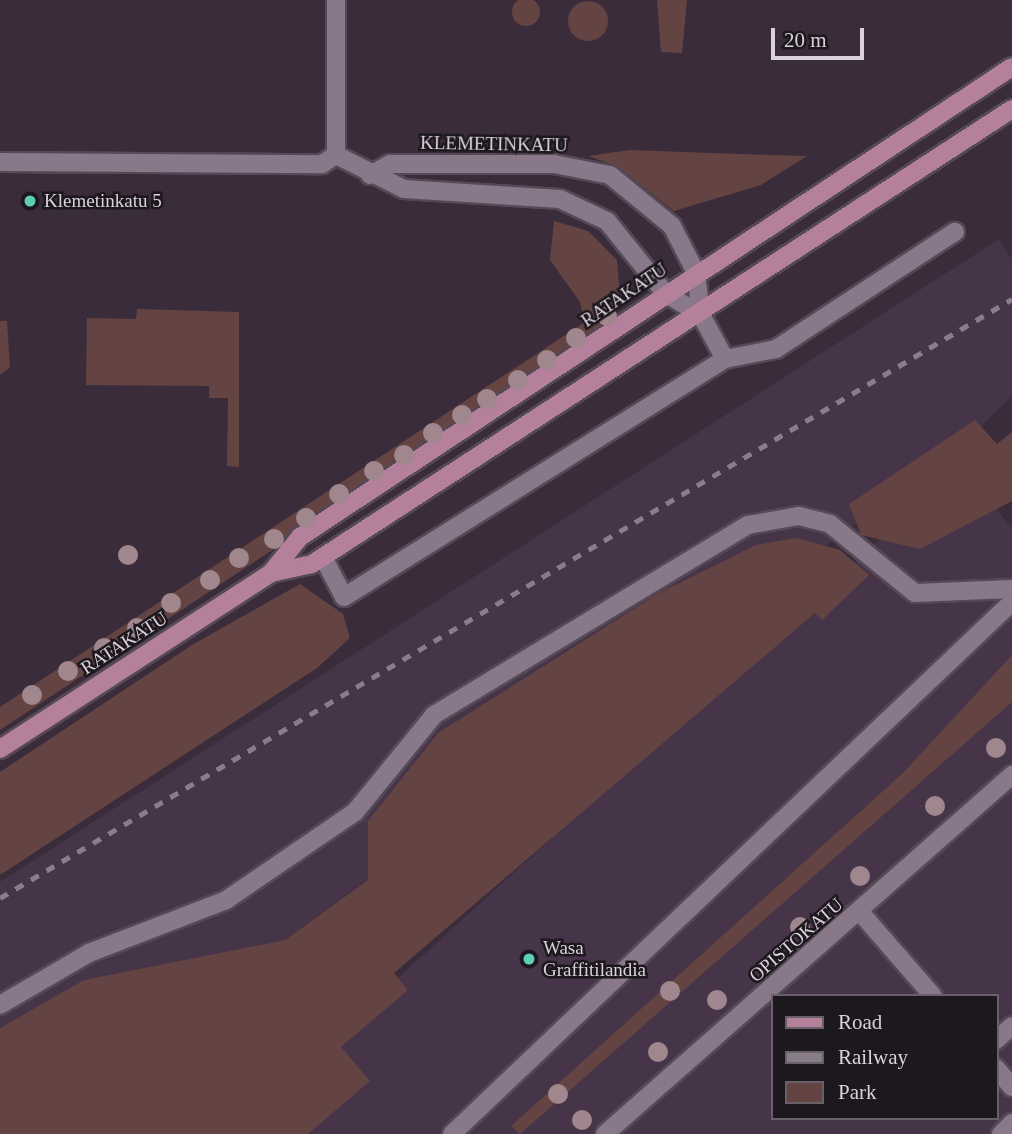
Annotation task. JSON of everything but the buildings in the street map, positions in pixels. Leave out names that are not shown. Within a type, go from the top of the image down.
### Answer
[{"type":"main road","name":"RATAKATU","points":[[271,573],[300,537],[665,293],[1012,67]]},
{"type":"main road","name":"RATAKATU","points":[[0,749],[271,573],[323,557],[701,315],[1012,109]]},
{"type":"street","points":[[336,0],[336,155]]},
{"type":"street","points":[[0,162],[322,164],[336,155]]},
{"type":"street","points":[[336,155],[370,175],[404,189],[560,199],[607,221],[665,293],[701,315],[726,359]]},
{"type":"street","name":"KLEMETINKATU","points":[[370,175],[390,164],[585,168],[610,175],[654,208],[672,226],[696,273],[701,315]]},
{"type":"street","points":[[323,557],[344,597],[726,359],[776,349],[955,232]]},
{"type":"street","points":[[0,1004],[89,953],[226,900],[355,812],[434,715],[748,525],[799,516],[830,524],[915,593],[1012,589]]},
{"type":"street","points":[[452,1134],[1012,602]]},
{"type":"street","name":"OPISTOKATU","points":[[605,1134],[860,912],[1012,775]]},
{"type":"street","points":[[860,912],[931,994]]},
{"type":"street","points":[[998,1038],[1012,1026]]},
{"type":"street","points":[[998,1070],[1012,1087]]},
{"type":"street","points":[[1001,1134],[1012,1123]]},
{"type":"shaded area","points":[[999,239],[1012,259],[1012,396],[954,452],[285,940],[85,980],[0,1028],[0,882]]},
{"type":"shaded area","points":[[960,466],[1012,528],[1012,1134],[227,1134]]},
{"type":"green space","points":[[521,-1],[531,-1],[539,7],[539,17],[531,25],[521,25],[513,17],[513,7]]},
{"type":"green space","points":[[657,0],[687,0],[682,53],[661,52]]},
{"type":"green space","points":[[588,1],[602,7],[608,21],[602,35],[588,41],[574,35],[568,21],[574,7]]},
{"type":"green space","points":[[630,150],[807,156],[761,185],[674,211],[617,166],[588,156]]},
{"type":"green space","points":[[554,221],[588,231],[617,260],[620,300],[593,338],[0,730],[0,707],[585,322],[580,302],[550,260]]},
{"type":"green space","points":[[137,309],[239,312],[239,467],[227,466],[228,398],[209,398],[209,386],[86,385],[87,318],[136,319]]},
{"type":"green space","points":[[0,321],[7,321],[10,367],[0,375]]},
{"type":"green space","points":[[975,420],[997,444],[1012,432],[1012,501],[920,549],[861,535],[849,504]]},
{"type":"green space","points":[[796,538],[840,550],[869,575],[822,620],[815,613],[394,973],[408,990],[341,1047],[370,1081],[308,1134],[0,1134],[0,1028],[84,980],[285,940],[368,880],[368,821],[438,733],[659,593],[756,545]]},
{"type":"green space","points":[[300,584],[343,614],[350,638],[317,668],[0,875],[0,772],[192,645]]},
{"type":"green space","points":[[1012,655],[1012,702],[520,1134],[511,1126],[903,773]]},
{"type":"railway","points":[[0,898],[1012,299]]},
{"type":"place","name":"Klemetinkatu 5","points":[[30,201]]},
{"type":"place","name":"Wasa Graffitilandia","points":[[529,959]]}]
